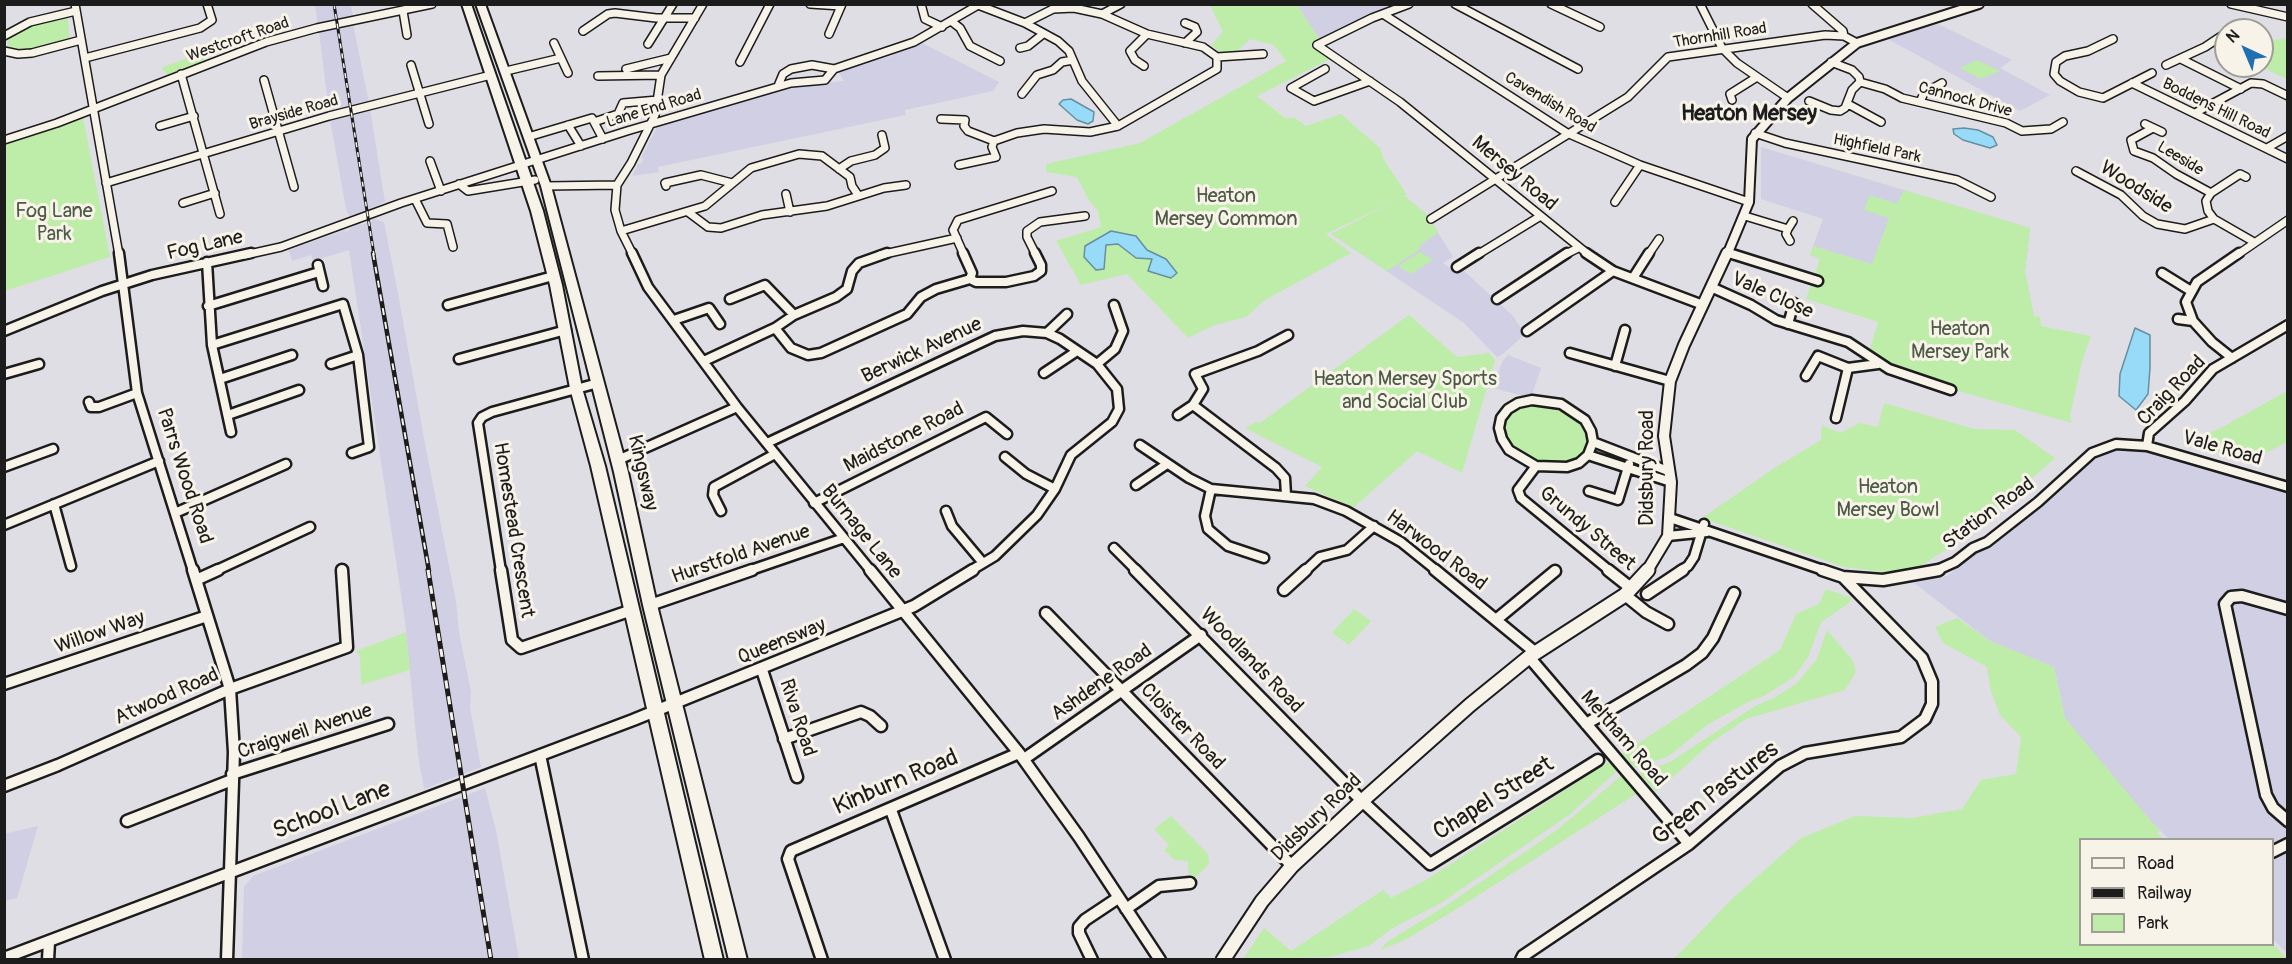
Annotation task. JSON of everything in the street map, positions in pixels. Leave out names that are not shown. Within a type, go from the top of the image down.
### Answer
[{"type":"highway","name":"Kingsway","points":[[466,4],[523,165],[536,183],[547,209],[598,383],[618,460],[650,605],[738,960]]},
{"type":"highway","name":"Kingsway","points":[[480,4],[506,71],[520,117],[538,159],[536,183],[541,229],[566,330],[576,388],[598,466],[714,960]]},
{"type":"highway","points":[[520,117],[518,129],[529,157],[523,165]]},
{"type":"highway","points":[[541,229],[547,209]]},
{"type":"main road","points":[[1755,133],[1788,98],[1857,43],[1979,4]]},
{"type":"main road","name":"Didsbury Road","points":[[1223,960],[1262,901],[1292,866],[1362,801],[1470,705],[1532,655],[1629,592],[1645,575],[1668,536],[1669,476],[1664,436],[1670,381],[1745,216],[1749,202],[1752,143],[1755,133]]},
{"type":"street","points":[[85,58],[200,28],[212,20],[207,4]]},
{"type":"street","name":"Westcroft Road","points":[[4,140],[92,110],[278,38],[432,4]]},
{"type":"street","points":[[648,44],[673,4]]},
{"type":"street","name":"Burnage Lane","points":[[703,4],[661,75],[657,104],[651,124],[617,184],[615,210],[621,231],[648,287],[737,407],[1021,756],[1079,837],[1160,960]]},
{"type":"street","points":[[740,62],[770,4]]},
{"type":"street","points":[[810,4],[841,5],[830,34]]},
{"type":"street","points":[[921,4],[925,19],[942,27]]},
{"type":"street","points":[[1102,14],[1121,4]]},
{"type":"street","points":[[1383,14],[1409,4]]},
{"type":"street","points":[[1455,4],[1578,69]]},
{"type":"street","points":[[1551,4],[1600,27]]},
{"type":"street","points":[[1700,4],[1722,48],[1737,63],[1788,98]]},
{"type":"street","points":[[1812,4],[1844,31],[1844,36],[1857,43]]},
{"type":"street","points":[[2231,4],[2288,17]]},
{"type":"street","points":[[834,69],[914,42],[979,5],[1025,23],[1058,41],[1067,49],[1082,81],[1118,126]]},
{"type":"street","points":[[4,36],[17,27],[75,8]]},
{"type":"street","name":"Parrs Wood Road","points":[[75,8],[124,284],[137,393],[230,688],[234,752],[232,872],[227,960]]},
{"type":"street","points":[[1025,23],[1053,9],[1074,9],[1102,14],[1147,34],[1203,47],[1217,57],[1263,54]]},
{"type":"street","points":[[403,11],[407,35]]},
{"type":"street","points":[[583,32],[608,14],[694,18]]},
{"type":"street","name":"Mersey Road","points":[[1383,14],[1317,45],[1400,102],[1578,248],[1613,271],[1703,305]]},
{"type":"street","name":"Cavendish Road","points":[[1383,14],[1567,133],[1640,165],[1749,202]]},
{"type":"street","points":[[951,21],[960,28],[970,46],[995,61]]},
{"type":"street","points":[[1185,23],[1196,27],[1197,32],[1185,43]]},
{"type":"street","points":[[1020,48],[1028,46],[1043,34]]},
{"type":"street","points":[[1144,66],[1135,60],[1130,51],[1147,34]]},
{"type":"street","name":"Thornhill Road","points":[[1431,219],[1628,97],[1668,57],[1825,35],[1844,36]]},
{"type":"street","points":[[2093,39],[2103,44]]},
{"type":"street","name":"Boddens Hill Road","points":[[2113,39],[2088,51],[2065,56],[2056,62],[2054,74],[2060,81],[2079,92],[2103,98],[2152,73]]},
{"type":"street","points":[[4,51],[18,54],[32,53],[81,40]]},
{"type":"street","points":[[2166,65],[2214,40]]},
{"type":"street","points":[[554,43],[568,74]]},
{"type":"street","points":[[941,119],[965,120],[964,126],[968,131],[994,141],[1034,130],[1090,132],[1118,126],[1207,77],[1217,69],[1217,57]]},
{"type":"street","points":[[506,71],[561,58]]},
{"type":"street","points":[[626,69],[671,58]]},
{"type":"street","points":[[2181,59],[2241,89]]},
{"type":"street","points":[[1022,94],[1037,75],[1053,70],[1062,62],[1073,60]]},
{"type":"street","name":"Cannock Drive","points":[[1831,62],[1852,70],[1859,77],[1860,82],[1920,102],[2006,123],[2025,134],[2051,129],[2063,122]]},
{"type":"street","points":[[411,65],[429,124]]},
{"type":"street","name":"Lane End Road","points":[[538,159],[778,86],[804,80],[825,80],[834,69],[812,65],[791,69],[783,74],[778,86]]},
{"type":"street","points":[[1325,69],[1291,88],[1308,98],[1322,100],[1370,81]]},
{"type":"street","points":[[181,74],[220,214]]},
{"type":"street","name":"Brayside Road","points":[[106,183],[279,131],[491,75]]},
{"type":"street","points":[[598,76],[661,75]]},
{"type":"street","points":[[1732,100],[1730,94],[1757,77]]},
{"type":"street","points":[[264,80],[294,187]]},
{"type":"street","points":[[1809,101],[1831,110],[1840,111],[1848,104],[1852,90],[1860,82]]},
{"type":"street","points":[[1920,102],[1924,93],[1942,83]]},
{"type":"street","name":"Boddens Hill Road","points":[[2132,83],[2288,159]]},
{"type":"street","points":[[2195,113],[2251,83],[2258,83],[2288,96]]},
{"type":"street","points":[[594,122],[618,114],[623,103],[657,104],[665,114],[680,116]]},
{"type":"street","points":[[1848,104],[1881,122]]},
{"type":"street","points":[[160,126],[194,116]]},
{"type":"street","points":[[528,137],[592,118],[603,139]]},
{"type":"street","points":[[2145,124],[2162,132]]},
{"type":"street","points":[[568,125],[580,146]]},
{"type":"street","name":"Leeside","points":[[2153,128],[2131,140],[2134,152],[2153,158],[2176,174],[2211,193]]},
{"type":"street","name":"Highfield Park","points":[[1755,133],[1785,143],[1957,180],[1991,198]]},
{"type":"street","points":[[839,169],[851,161],[875,155],[885,148],[882,135]]},
{"type":"street","points":[[2266,148],[2288,136]]},
{"type":"street","points":[[959,165],[996,158],[992,147],[994,141]]},
{"type":"street","points":[[2124,150],[2134,152]]},
{"type":"street","points":[[621,231],[705,206],[751,168],[761,163],[799,154],[822,156],[850,177],[852,186],[858,195]]},
{"type":"street","name":"Fog Lane","points":[[4,331],[44,313],[124,284],[297,242],[415,199],[538,159]]},
{"type":"street","points":[[430,161],[441,191]]},
{"type":"street","points":[[1615,202],[1640,165]]},
{"type":"street","name":"Woodside","points":[[2076,171],[2121,195],[2143,216],[2157,224],[2185,229],[2214,219]]},
{"type":"street","points":[[498,172],[501,185]]},
{"type":"street","points":[[666,186],[665,183],[700,175],[732,183]]},
{"type":"street","points":[[2243,175],[2211,193],[2206,201],[2208,212],[2214,219],[2254,243]]},
{"type":"street","name":"Fog Lane","points":[[459,184],[468,191],[501,185],[536,183],[617,184]]},
{"type":"street","points":[[688,212],[708,226],[721,228],[762,215],[827,206],[858,195],[906,185]]},
{"type":"street","points":[[970,279],[972,273],[953,230],[954,225],[965,216],[1052,192]]},
{"type":"street","points":[[183,203],[215,193]]},
{"type":"street","points":[[786,194],[790,212]]},
{"type":"street","points":[[415,199],[427,222],[447,224],[453,247]]},
{"type":"street","points":[[775,328],[791,348],[808,355],[821,353],[898,319],[927,293],[970,279],[976,282],[1006,282],[1035,276],[1041,271],[1041,265],[1027,237],[1027,231],[1040,222],[1085,216]]},
{"type":"street","points":[[1745,216],[1788,229]]},
{"type":"street","points":[[1457,267],[1539,217]]},
{"type":"street","points":[[1790,241],[1786,234],[1793,221]]},
{"type":"street","points":[[2232,358],[2212,342],[2193,321],[2186,302],[2197,282],[2285,225]]},
{"type":"street","points":[[704,361],[775,328],[794,315],[836,297],[847,289],[852,271],[860,262],[874,256],[957,238]]},
{"type":"street","points":[[1633,278],[1659,238]]},
{"type":"street","points":[[1497,298],[1556,259],[1578,248]]},
{"type":"street","points":[[1728,253],[1818,281]]},
{"type":"street","points":[[207,262],[212,345],[231,432]]},
{"type":"street","points":[[208,306],[318,269],[322,286]]},
{"type":"street","points":[[1527,331],[1613,271]]},
{"type":"street","points":[[2162,273],[2191,291]]},
{"type":"street","points":[[448,305],[553,276]]},
{"type":"street","points":[[730,299],[765,285],[794,315]]},
{"type":"street","name":"Vale Close","points":[[1711,287],[1788,324],[1848,342],[1878,364],[1950,390]]},
{"type":"street","points":[[1788,324],[1794,303]]},
{"type":"street","points":[[212,345],[343,304],[357,355],[369,447],[352,453]]},
{"type":"street","points":[[1097,364],[1115,350],[1123,331],[1114,305]]},
{"type":"street","points":[[674,320],[709,308],[720,324]]},
{"type":"street","points":[[1047,333],[1067,314]]},
{"type":"street","points":[[2178,320],[2193,321]]},
{"type":"street","name":"Craig Road","points":[[2147,446],[2148,433],[2185,401],[2213,369],[2288,325]]},
{"type":"street","points":[[459,359],[566,330]]},
{"type":"street","points":[[1615,366],[1625,330]]},
{"type":"street","name":"Berwick Avenue","points":[[767,443],[995,336],[1023,331],[1047,333],[1097,364],[1117,389],[1119,409],[1110,426],[1071,455],[1055,489],[1037,515],[1006,547],[915,606],[902,610]]},
{"type":"street","points":[[1178,415],[1193,405],[1203,389],[1195,374],[1258,351],[1288,335]]},
{"type":"street","points":[[1044,374],[1077,351]]},
{"type":"street","points":[[1569,353],[1670,381]]},
{"type":"street","points":[[220,379],[292,355]]},
{"type":"street","points":[[331,364],[357,355]]},
{"type":"street","points":[[1806,376],[1818,356],[1848,368],[1878,364]]},
{"type":"street","points":[[4,374],[39,364]]},
{"type":"street","points":[[1836,418],[1848,368]]},
{"type":"street","name":"Homestead Crescent","points":[[598,383],[492,412],[479,421],[512,640],[521,648],[529,647],[632,610]]},
{"type":"street","points":[[228,415],[299,390]]},
{"type":"street","points":[[89,402],[91,407],[99,407],[137,393]]},
{"type":"street","points":[[1546,400],[1574,411],[1588,426],[1593,442],[1588,455],[1579,463],[1567,467],[1536,466],[1509,450],[1502,439],[1499,428],[1501,417],[1518,403],[1546,400]]},
{"type":"street","points":[[1193,405],[1276,468],[1285,478],[1286,495]]},
{"type":"street","points":[[618,460],[737,407]]},
{"type":"street","name":"Maidstone Road","points":[[814,503],[986,417],[1007,434]]},
{"type":"street","points":[[1593,442],[1629,463]]},
{"type":"street","name":"Station Road","points":[[1670,514],[1703,528],[1843,577],[1883,580],[1936,571],[1955,562],[1995,536],[2059,484],[2092,453],[2116,444],[2147,446]]},
{"type":"street","name":"Harwood Road","points":[[1140,445],[1189,478],[1211,489],[1286,495],[1331,505],[1374,526],[1401,542],[1497,620],[1532,655]]},
{"type":"street","name":"Vale Road","points":[[2147,446],[2288,487]]},
{"type":"street","points":[[4,468],[52,448]]},
{"type":"street","points":[[721,511],[712,493],[714,486],[775,454]]},
{"type":"street","points":[[1588,455],[1629,463],[1669,476]]},
{"type":"street","points":[[1005,457],[1026,474],[1055,489]]},
{"type":"street","points":[[4,525],[159,461]]},
{"type":"street","points":[[1589,491],[1618,500],[1629,463]]},
{"type":"street","points":[[174,513],[286,464]]},
{"type":"street","points":[[1136,486],[1167,464]]},
{"type":"street","name":"Grundy Street","points":[[1536,466],[1518,490],[1521,498],[1629,592]]},
{"type":"street","points":[[1211,489],[1205,516],[1208,529],[1228,546],[1264,558]]},
{"type":"street","points":[[54,504],[71,566]]},
{"type":"street","points":[[946,511],[952,526],[983,563]]},
{"type":"street","points":[[1284,590],[1320,557],[1347,550],[1374,526]]},
{"type":"street","points":[[196,580],[310,527]]},
{"type":"street","points":[[1668,536],[1703,528]]},
{"type":"street","points":[[1647,594],[1688,566],[1694,557],[1703,528]]},
{"type":"street","name":"Station Road","points":[[1703,528],[1735,538]]},
{"type":"street","name":"Hurstfold Avenue","points":[[650,605],[844,538]]},
{"type":"street","name":"Woodlands Road","points":[[1114,548],[1362,801]]},
{"type":"street","name":"Atwood Road","points":[[4,786],[58,765],[230,688],[347,647],[342,569]]},
{"type":"street","points":[[1497,620],[1555,571]]},
{"type":"street","name":"Green Pastures","points":[[1521,960],[1523,956],[1689,844],[1780,766],[1805,753],[1900,737],[1925,719],[1932,704],[1932,682],[1922,658],[1843,577]]},
{"type":"street","points":[[1863,579],[1862,592],[1868,603]]},
{"type":"street","points":[[1629,592],[1646,612],[1668,624]]},
{"type":"street","points":[[1586,724],[1686,665],[1702,653],[1713,638],[1734,593]]},
{"type":"street","points":[[2288,609],[2242,596],[2231,597],[2225,604],[2266,795],[2273,808],[2288,821]]},
{"type":"street","name":"Queensway","points":[[675,704],[762,670],[902,610]]},
{"type":"street","name":"Cloister Road","points":[[1046,613],[1292,866]]},
{"type":"street","name":"Willow Way","points":[[4,684],[207,616]]},
{"type":"street","name":"Ashdene Road","points":[[1021,756],[1122,692],[1201,635]]},
{"type":"street","name":"Meltham Road","points":[[1532,655],[1586,724],[1689,844]]},
{"type":"street","name":"Riva Road","points":[[762,670],[797,777]]},
{"type":"street","name":"School Lane","points":[[4,958],[675,704]]},
{"type":"street","points":[[784,739],[861,712],[870,716],[881,726]]},
{"type":"street","name":"Craigweil Avenue","points":[[127,821],[232,777],[388,724]]},
{"type":"street","points":[[540,756],[583,960]]},
{"type":"street","name":"Kinburn Road","points":[[822,960],[788,859],[790,851],[1021,756]]},
{"type":"street","name":"Chapel Street","points":[[1362,801],[1430,864],[1598,760]]},
{"type":"street","points":[[891,810],[945,960]]},
{"type":"street","points":[[1126,909],[1159,886],[1190,883]]},
{"type":"street","points":[[1092,960],[1079,933],[1079,927],[1085,920],[1118,898]]},
{"type":"street","points":[[48,960],[49,942]]},
{"type":"shaded area","points":[[315,5],[351,5],[353,18],[318,25]]},
{"type":"shaded area","points":[[1297,5],[1400,5],[1320,40]]},
{"type":"shaded area","points":[[353,24],[369,103],[329,113],[319,31]]},
{"type":"shaded area","points":[[1938,24],[2012,60],[2000,68],[2050,95],[2020,111],[1884,37]]},
{"type":"shaded area","points":[[922,43],[999,82],[993,91],[905,110],[906,115],[658,167],[659,172],[632,176],[638,164],[644,159],[641,158],[656,129],[660,126],[793,86],[844,81],[838,72],[891,56]]},
{"type":"shaded area","points":[[370,109],[385,202],[350,218],[346,209],[330,119]]},
{"type":"shaded area","points":[[1761,147],[2030,228],[2025,272],[2034,316],[1813,246],[1823,219],[1761,199]]},
{"type":"shaded area","points":[[1406,197],[1428,216],[1453,257],[1443,263],[1457,273],[1462,269],[1513,316],[1521,328],[1524,335],[1503,354],[1497,357],[1464,323],[1331,234]]},
{"type":"shaded area","points":[[371,218],[384,222],[456,601],[459,632],[471,692],[470,708],[481,767],[424,789],[418,755],[405,621],[349,250],[313,261],[311,255],[292,261],[289,250],[345,230],[346,232],[360,221],[361,225],[372,221]]},
{"type":"shaded area","points":[[1508,355],[1541,368],[1531,398],[1493,388],[1502,362]]},
{"type":"shaded area","points":[[2107,445],[2142,447],[2287,493],[2287,953],[2274,940],[2274,838],[2168,838],[2120,792],[2065,718],[2054,667],[1990,641],[1914,583],[1947,576]]},
{"type":"shaded area","points":[[485,788],[496,830],[519,959],[242,959],[244,887],[253,876]]},
{"type":"shaded area","points":[[38,826],[17,898],[5,901],[4,834]]},
{"type":"green space","name":"Heaton Mersey Common","points":[[1210,5],[1297,5],[1320,40],[1313,44],[1332,58],[1257,96],[1285,118],[1295,118],[1306,126],[1341,114],[1380,148],[1384,160],[1407,195],[1403,197],[1406,197],[1428,216],[1438,233],[1420,245],[1419,250],[1387,271],[1331,234],[1397,200],[1326,234],[1351,253],[1265,300],[1246,317],[1215,325],[1188,338],[1127,274],[1081,285],[1056,241],[1101,227],[1098,211],[1088,199],[1077,177],[1046,172],[1046,164],[1140,143],[1286,61],[1274,45],[1250,39],[1235,53],[1223,54],[1211,45],[1223,32]]},
{"type":"green space","points":[[67,14],[70,40],[32,49],[14,49],[9,46],[7,41],[9,36],[22,27]]},
{"type":"green space","points":[[2288,38],[2287,79],[2274,73],[2274,40]]},
{"type":"green space","points":[[200,53],[207,60],[168,75],[161,68]]},
{"type":"green space","points":[[1977,60],[2000,71],[1980,79],[1960,68]]},
{"type":"green space","name":"Fog Lane Park","points":[[83,117],[110,257],[5,291],[5,144]]},
{"type":"green space","name":"Heaton Mersey Park","points":[[1904,190],[2030,228],[2025,272],[2034,316],[2040,317],[2041,326],[2091,336],[2082,361],[2070,416],[2072,423],[1951,389],[1889,368],[1864,353],[1870,349],[1878,322],[1806,299],[1820,259],[1810,255],[1813,246],[1872,264],[1889,218],[1864,210],[1870,195],[1897,204]]},
{"type":"green space","points":[[1420,252],[1433,260],[1411,274],[1398,266]]},
{"type":"green space","name":"Heaton Mersey Sports and Social Club","points":[[1409,315],[1457,357],[1489,353],[1495,360],[1462,473],[1417,451],[1353,508],[1305,486],[1322,467],[1245,428],[1256,422],[1260,423]]},
{"type":"green space","points":[[2287,391],[2287,442],[2250,461],[2183,443],[2219,429]]},
{"type":"green space","points":[[1537,403],[1564,409],[1584,425],[1589,436],[1584,454],[1575,461],[1563,464],[1535,462],[1512,447],[1506,438],[1504,428],[1507,418],[1513,410]]},
{"type":"green space","name":"Heaton Mersey Bowl","points":[[1884,403],[1974,429],[2015,430],[2055,458],[1964,538],[1916,569],[1884,572],[1844,567],[1702,518],[1776,467],[1821,440],[1822,425],[1840,433],[1860,423],[1878,427]]},
{"type":"green space","points":[[1826,589],[1852,598],[1848,604],[1821,622],[1808,657],[1794,677],[1764,696],[1748,702],[1707,725],[1669,756],[1635,768],[1622,754],[1780,650],[1796,614],[1819,604]]},
{"type":"green space","points":[[1354,609],[1371,621],[1349,645],[1332,633]]},
{"type":"green space","points":[[1957,618],[1990,641],[2054,667],[2065,718],[2163,838],[2079,838],[2079,946],[2274,945],[2287,959],[1674,959],[1733,898],[1801,838],[1855,816],[1912,818],[1962,809],[1981,780],[2016,774],[2021,737],[2000,715],[1990,688],[1987,667],[1943,643],[1935,627]]},
{"type":"green space","points":[[1827,630],[1853,661],[1856,672],[1845,690],[1746,719],[1712,742],[1656,792],[1639,773],[1670,762],[1755,706],[1774,698],[1796,684],[1817,659]]},
{"type":"green space","points":[[406,632],[410,670],[361,685],[360,656],[356,651]]},
{"type":"green space","points":[[1610,761],[1618,770],[1569,815],[1441,903],[1391,929],[1369,946],[1330,957],[1243,959],[1264,928],[1291,951],[1383,890],[1391,898],[1426,880]]},
{"type":"green space","points":[[1622,775],[1636,794],[1460,907],[1405,940],[1380,950],[1387,942],[1447,905],[1557,830]]},
{"type":"green space","points":[[1171,816],[1208,854],[1209,864],[1195,878],[1188,873],[1188,861],[1174,860],[1164,850],[1169,845],[1154,829]]},
{"type":"water","points":[[1071,99],[1094,112],[1093,121],[1088,124],[1077,120],[1059,104],[1063,100]]},
{"type":"water","points":[[1953,129],[1978,130],[1993,137],[1997,145],[1990,148],[1963,140],[1954,134]]},
{"type":"water","points":[[1111,231],[1136,236],[1147,250],[1166,259],[1177,273],[1171,278],[1148,271],[1152,259],[1136,258],[1118,244],[1106,245],[1104,269],[1096,270],[1084,257],[1085,246]]},
{"type":"water","points":[[2135,328],[2150,335],[2148,394],[2136,410],[2119,396],[2120,374]]},
{"type":"railway","points":[[334,4],[374,255]]},
{"type":"railway","points":[[373,253],[429,571]]},
{"type":"railway","points":[[428,570],[491,960]]},
{"type":"district","name":"Heaton Mersey","points":[[1749,114]]}]
